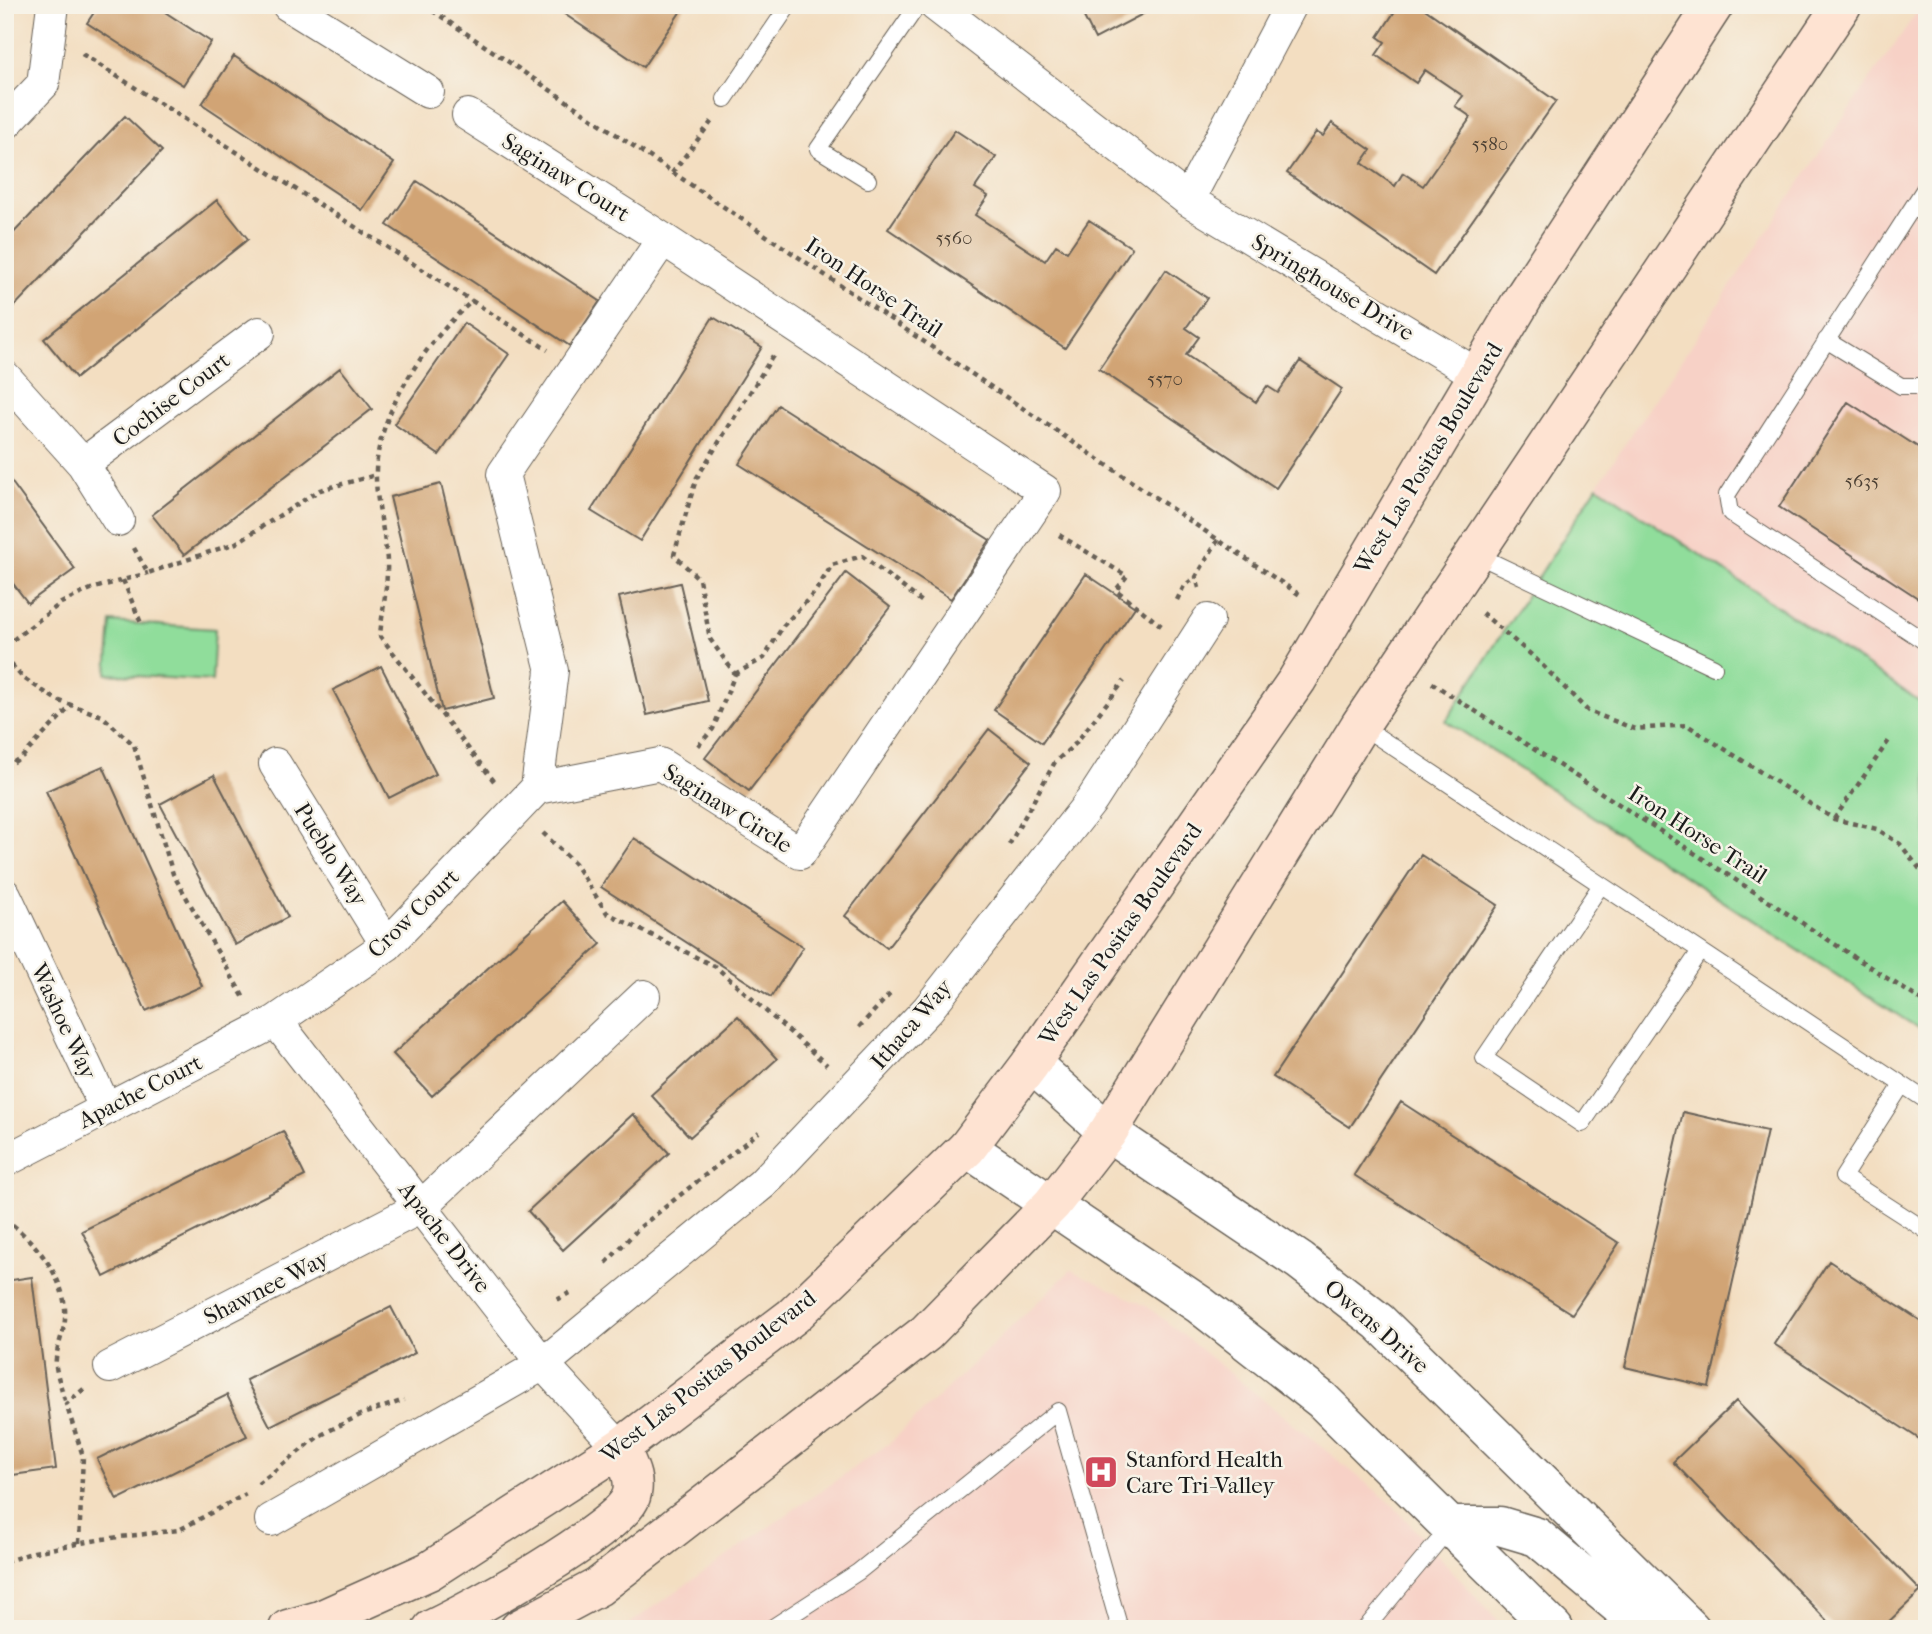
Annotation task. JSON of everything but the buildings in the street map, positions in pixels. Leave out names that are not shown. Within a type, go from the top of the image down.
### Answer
[{"type":"main road","name":"West Las Positas Boulevard","points":[[288,1629],[320,1619],[429,1571],[620,1448],[793,1316],[967,1148],[1031,1063],[1297,680],[1525,295],[1714,5]]},
{"type":"main road","points":[[519,1629],[598,1587],[926,1333],[1052,1204],[1108,1132],[1360,725],[1842,5]]},
{"type":"main road","points":[[432,1629],[540,1569],[618,1515],[630,1499],[634,1483],[620,1448]]},
{"type":"street","points":[[288,5],[428,92]]},
{"type":"street","name":"Springhouse Drive","points":[[935,5],[1188,200],[1478,375]]},
{"type":"street","points":[[1188,200],[1291,5]]},
{"type":"street","points":[[5,124],[43,84],[51,19]]},
{"type":"street","name":"Saginaw Court","points":[[468,115],[663,239]]},
{"type":"street","points":[[527,798],[552,671],[503,474],[663,239]]},
{"type":"street","name":"Saginaw Circle","points":[[527,798],[660,764],[800,853],[1045,491],[663,239]]},
{"type":"street","name":"Cochise Court","points":[[83,464],[259,333]]},
{"type":"street","points":[[5,377],[83,464],[118,520]]},
{"type":"street","name":"Ithaca Way","points":[[542,1364],[762,1184],[928,1009],[1092,800],[1208,620]]},
{"type":"street","name":"Pueblo Way","points":[[275,764],[387,944]]},
{"type":"street","name":"Crow Court","points":[[270,1024],[387,944],[527,798]]},
{"type":"street","name":"Washoe Way","points":[[5,895],[106,1109]]},
{"type":"street","points":[[421,1207],[644,996]]},
{"type":"street","name":"Apache Court","points":[[5,1161],[270,1024]]},
{"type":"street","name":"Apache Drive","points":[[270,1024],[421,1207],[542,1364],[620,1448]]},
{"type":"street","name":"Owens Drive","points":[[1031,1063],[1108,1132],[1300,1261],[1379,1322],[1690,1629]]},
{"type":"street","points":[[967,1148],[1200,1305],[1322,1400],[1555,1629]]},
{"type":"street","name":"Shawnee Way","points":[[110,1367],[421,1207]]},
{"type":"street","points":[[271,1520],[542,1364]]},
{"type":"street","points":[[1451,1527],[1500,1527],[1537,1537],[1647,1629]]},
{"type":"lane","points":[[725,99],[789,5]]},
{"type":"lane","points":[[868,180],[818,149],[918,5]]},
{"type":"lane","points":[[1927,185],[1727,495],[1730,513],[1927,643]]},
{"type":"lane","points":[[1826,340],[1901,386],[1918,386]]},
{"type":"lane","points":[[1475,554],[1714,667]]},
{"type":"lane","points":[[1360,725],[1927,1101]]},
{"type":"lane","points":[[1601,885],[1483,1058],[1582,1124],[1700,951]]},
{"type":"lane","points":[[1902,1085],[1843,1177],[1927,1231]]},
{"type":"lane","points":[[770,1629],[858,1572],[1058,1411],[1120,1629]]},
{"type":"lane","points":[[1365,1629],[1451,1527]]},
{"type":"path","name":"Iron Horse Trail","points":[[424,5],[1304,598]]},
{"type":"path","points":[[51,19],[575,368]]},
{"type":"path","points":[[672,173],[706,131],[725,99]]},
{"type":"path","points":[[472,301],[444,326],[387,415],[376,475],[376,492],[387,562],[380,636],[468,751],[527,798],[607,914],[716,967],[855,1087]]},
{"type":"path","points":[[735,674],[710,639],[699,579],[674,555],[696,479],[792,324]]},
{"type":"path","points":[[5,646],[61,603],[91,589],[236,543],[320,490],[376,475]]},
{"type":"path","points":[[1028,515],[1127,576],[1116,590],[1169,631]]},
{"type":"path","points":[[118,520],[148,573]]},
{"type":"path","points":[[1174,609],[1184,586],[1196,577],[1217,540]]},
{"type":"path","points":[[660,764],[696,749],[713,729],[735,674],[764,658],[783,626],[815,592],[832,565],[862,556],[954,626]]},
{"type":"path","points":[[1196,577],[1208,620]]},
{"type":"path","points":[[124,580],[141,623]]},
{"type":"path","points":[[1452,588],[1535,658],[1588,710],[1635,729],[1688,725],[1834,820],[1877,830],[1900,844],[1927,878]]},
{"type":"path","points":[[1164,639],[1172,620]]},
{"type":"path","points":[[5,657],[22,677],[57,700],[102,716],[134,745],[173,874],[246,1002],[270,1024]]},
{"type":"path","points":[[1002,856],[1055,762],[1075,744],[1131,673]]},
{"type":"path","name":"Iron Horse Trail","points":[[1449,694],[1927,1004]]},
{"type":"path","points":[[5,768],[23,756],[72,705]]},
{"type":"path","points":[[1834,820],[1889,739]]},
{"type":"path","points":[[854,1033],[894,990]]},
{"type":"path","points":[[822,1070],[833,1060]]},
{"type":"path","points":[[605,1265],[639,1227],[761,1130]]},
{"type":"path","points":[[5,1219],[23,1233],[49,1266],[63,1293],[65,1318],[56,1365],[83,1456],[79,1543]]},
{"type":"path","points":[[556,1300],[577,1289]]},
{"type":"path","points":[[66,1404],[110,1367]]},
{"type":"path","points":[[5,1562],[34,1552],[79,1543],[179,1530],[244,1494],[319,1436],[360,1415],[411,1398]]},
{"type":"shaded area","points":[[1922,5],[1927,5],[1927,706],[1597,486],[1841,121]]},
{"type":"shaded area","name":"Stanford Health Care Tri-Valley","points":[[1071,1270],[1148,1307],[1391,1503],[1505,1629],[622,1629],[891,1442]]},
{"type":"green space","points":[[1597,486],[1927,706],[1927,1034],[1446,721]]},
{"type":"green space","points":[[111,622],[215,629],[212,681],[107,674]]},
{"type":"place","name":"Stanford Health Care Tri-Valley","points":[[1101,1472]]}]
